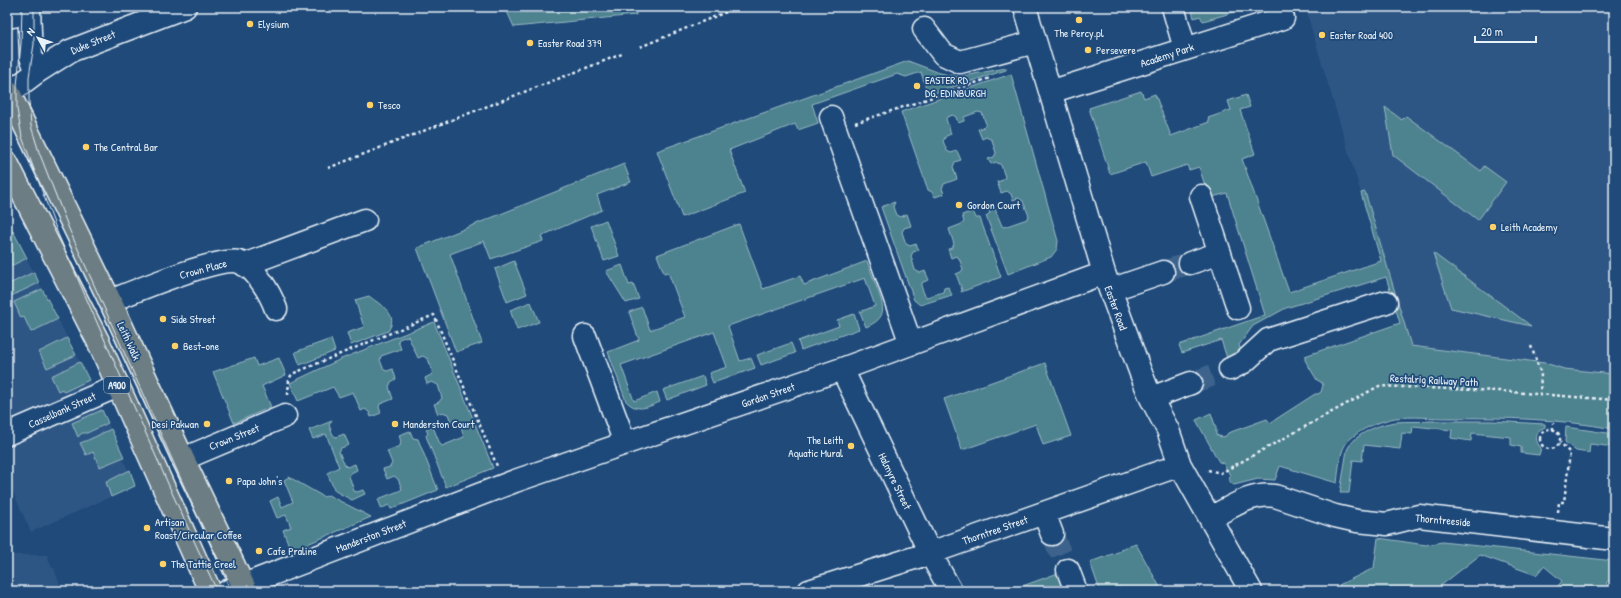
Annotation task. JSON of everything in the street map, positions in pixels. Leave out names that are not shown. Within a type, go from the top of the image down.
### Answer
[{"type":"main road","name":"Leith Walk","points":[[8,93],[110,300],[183,458],[239,589]]},
{"type":"main road","name":"A900","points":[[7,163],[12,186],[98,342],[110,389],[210,591]]},
{"type":"street","name":"Duke Street","points":[[8,93],[70,51],[185,7]]},
{"type":"street","name":"Easter Road","points":[[1025,7],[1107,281],[1151,398],[1168,430],[1180,465],[1250,591]]},
{"type":"street","points":[[1173,7],[1185,49]]},
{"type":"street","points":[[16,13],[37,72]]},
{"type":"street","name":"Academy Park","points":[[1050,92],[1283,18]]},
{"type":"street","points":[[924,29],[943,54],[960,62],[1035,42]]},
{"type":"street","points":[[833,123],[911,344]]},
{"type":"street","points":[[1201,196],[1238,308]]},
{"type":"street","points":[[276,309],[264,283],[244,265],[365,220]]},
{"type":"street","points":[[1190,263],[1220,253]]},
{"type":"street","name":"Crown Place","points":[[110,300],[192,270],[227,262],[239,262],[244,265]]},
{"type":"street","name":"Gordon Street","points":[[510,483],[842,370],[911,344],[1107,281],[1163,272]]},
{"type":"street","points":[[1230,369],[1244,362],[1268,340],[1386,302]]},
{"type":"street","points":[[585,336],[625,443]]},
{"type":"street","name":"Halmyre Street","points":[[842,370],[930,553],[951,591]]},
{"type":"street","points":[[1151,398],[1191,383]]},
{"type":"street","name":"Casselbank Street","points":[[7,434],[110,389]]},
{"type":"street","name":"Crown Street","points":[[183,458],[285,416]]},
{"type":"street","name":"Thorntree Street","points":[[809,591],[930,553],[1180,465]]},
{"type":"street","name":"Manderston Street","points":[[239,589],[510,483]]},
{"type":"street","name":"Thorntreeside","points":[[1210,518],[1250,498],[1267,494],[1334,516],[1357,521],[1387,524],[1419,516],[1614,539]]},
{"type":"street","points":[[1044,513],[1052,534]]},
{"type":"street","points":[[1068,570],[1076,591]]},
{"type":"path","points":[[640,47],[731,10],[749,7]]},
{"type":"path","points":[[328,168],[622,54]]},
{"type":"path","points":[[833,123],[997,76]]},
{"type":"path","points":[[285,416],[289,379],[292,374],[434,315],[510,483]]},
{"type":"path","points":[[1531,346],[1541,374],[1540,394]]},
{"type":"path","name":"Restalrig Railway Path","points":[[1180,465],[1221,473],[1379,386],[1540,394],[1614,400]]},
{"type":"path","points":[[1553,423],[1553,430]]},
{"type":"path","points":[[1556,532],[1559,502],[1564,502],[1570,453],[1560,442],[1558,434],[1553,430],[1548,430],[1542,434],[1540,440],[1541,444],[1546,448],[1552,449],[1560,442]]},
{"type":"shaded area","name":"Leith Academy","points":[[1305,7],[1614,7],[1614,384],[1410,357]]},
{"type":"shaded area","points":[[7,220],[89,380],[135,486],[31,532],[7,479]]},
{"type":"shaded area","points":[[7,555],[47,555],[52,568],[54,568],[62,591],[7,591]]},
{"type":"green space","points":[[505,7],[636,7],[636,15],[514,27]]},
{"type":"green space","points":[[1202,7],[1210,7],[1210,9],[1218,7],[1252,7],[1203,21],[1200,16],[1194,18],[1192,10]]},
{"type":"green space","points":[[908,61],[940,73],[958,77],[1006,68],[1006,70],[928,95],[921,72],[906,77],[897,74],[812,104],[818,123],[798,130],[795,124],[729,150],[745,193],[682,217],[657,151]]},
{"type":"green space","points":[[1011,74],[1058,241],[1057,249],[1051,257],[1008,274],[986,216],[990,213],[989,211],[995,209],[1002,226],[1004,227],[1027,219],[1029,216],[1023,201],[1018,198],[1013,200],[1011,194],[1007,191],[1001,193],[997,182],[1003,180],[1005,177],[1001,165],[996,162],[991,164],[988,159],[994,157],[996,153],[992,140],[986,137],[982,139],[978,129],[984,127],[986,124],[982,113],[978,112],[964,117],[964,121],[958,123],[956,117],[953,115],[947,117],[946,119],[951,134],[946,136],[943,141],[947,151],[951,153],[957,151],[961,160],[955,162],[953,167],[957,179],[944,184],[942,188],[944,194],[935,197],[932,192],[928,190],[901,112]]},
{"type":"green space","points":[[1141,91],[1144,98],[1155,94],[1171,136],[1209,122],[1208,118],[1231,110],[1228,101],[1246,95],[1250,107],[1240,110],[1255,154],[1242,159],[1289,292],[1381,261],[1361,193],[1365,192],[1411,346],[1545,363],[1564,369],[1614,374],[1614,429],[1532,419],[1395,418],[1370,426],[1349,440],[1341,454],[1337,483],[1280,466],[1275,480],[1258,479],[1234,485],[1232,484],[1230,481],[1230,475],[1223,463],[1219,462],[1196,420],[1211,413],[1216,428],[1216,435],[1222,437],[1226,436],[1228,433],[1267,419],[1270,423],[1315,394],[1321,392],[1323,385],[1317,380],[1305,360],[1305,356],[1400,323],[1386,277],[1286,308],[1253,326],[1239,345],[1243,357],[1228,361],[1221,340],[1182,353],[1179,345],[1265,315],[1227,193],[1209,198],[1199,167],[1189,170],[1187,165],[1151,177],[1146,162],[1110,174],[1089,108]]},
{"type":"green space","points":[[1385,107],[1402,120],[1406,116],[1481,171],[1484,166],[1506,182],[1478,220],[1393,155]]},
{"type":"green space","points":[[624,164],[631,182],[597,195],[602,210],[541,236],[543,241],[491,259],[484,241],[450,254],[482,343],[456,352],[417,248]]},
{"type":"green space","points":[[895,202],[893,207],[896,215],[900,217],[907,214],[911,226],[904,228],[902,232],[906,244],[910,246],[916,244],[919,250],[913,252],[911,256],[915,270],[920,273],[925,271],[929,280],[923,282],[921,286],[925,296],[927,297],[943,292],[944,288],[948,287],[952,295],[920,305],[914,300],[881,207]]},
{"type":"green space","points":[[973,211],[976,218],[980,218],[1001,277],[961,292],[962,290],[956,274],[961,272],[963,269],[959,258],[956,256],[951,258],[948,249],[952,248],[954,244],[949,229],[962,224],[964,222],[962,215]]},
{"type":"green space","points":[[606,220],[619,256],[604,261],[591,226]]},
{"type":"green space","points":[[739,224],[763,289],[800,276],[804,285],[867,261],[881,301],[881,316],[873,324],[866,327],[860,312],[875,306],[865,278],[728,326],[740,361],[751,358],[755,368],[713,383],[709,373],[727,367],[714,332],[621,365],[634,401],[657,392],[660,402],[643,408],[630,405],[626,401],[608,352],[639,340],[629,312],[642,307],[650,330],[685,317],[668,272],[664,273],[657,255]]},
{"type":"green space","points":[[13,231],[27,258],[7,268],[7,234]]},
{"type":"green space","points":[[1433,253],[1531,326],[1451,308]]},
{"type":"green space","points":[[514,261],[527,294],[507,302],[495,269]]},
{"type":"green space","points":[[622,265],[629,285],[633,284],[639,299],[626,303],[606,271]]},
{"type":"green space","points":[[34,272],[39,283],[11,296],[7,285]]},
{"type":"green space","points":[[42,289],[58,319],[31,332],[24,317],[21,318],[14,302]]},
{"type":"green space","points":[[369,296],[387,310],[392,320],[391,325],[388,331],[351,345],[347,333],[364,327],[355,300]]},
{"type":"green space","points":[[531,302],[539,322],[517,330],[510,310]]},
{"type":"green space","points":[[854,314],[859,329],[801,350],[798,341],[839,326],[837,320]]},
{"type":"green space","points":[[434,322],[493,468],[446,487],[426,436],[428,433],[426,430],[433,427],[442,446],[464,437],[459,422],[455,420],[451,422],[448,414],[442,412],[438,414],[434,404],[439,402],[442,398],[438,385],[432,382],[427,384],[425,378],[433,372],[428,359],[423,356],[418,358],[408,336],[399,339],[398,341],[401,349],[381,356],[380,360],[384,370],[387,371],[393,369],[396,379],[391,382],[389,387],[393,399],[380,404],[379,407],[381,413],[371,417],[369,412],[365,409],[361,411],[353,392],[339,397],[333,387],[298,401],[290,383],[341,359]]},
{"type":"green space","points":[[67,338],[76,355],[47,368],[39,352]]},
{"type":"green space","points":[[331,339],[335,351],[300,365],[295,352]]},
{"type":"green space","points":[[791,343],[795,353],[761,365],[757,355]]},
{"type":"green space","points":[[254,358],[257,366],[279,358],[286,375],[262,386],[271,407],[234,423],[213,372]]},
{"type":"green space","points":[[80,362],[89,380],[64,392],[62,389],[58,391],[51,376]]},
{"type":"green space","points":[[1045,363],[1071,436],[1043,445],[1036,424],[962,450],[944,399]]},
{"type":"green space","points":[[703,376],[706,385],[667,400],[663,390]]},
{"type":"green space","points":[[102,410],[108,423],[87,433],[82,433],[78,437],[72,423]]},
{"type":"green space","points":[[332,421],[329,425],[333,435],[336,437],[344,434],[349,445],[341,448],[339,452],[345,465],[347,467],[355,464],[357,470],[349,476],[354,491],[357,492],[363,490],[365,494],[352,500],[335,491],[327,473],[339,467],[326,434],[313,439],[309,430]]},
{"type":"green space","points":[[1491,421],[1545,424],[1545,427],[1537,434],[1537,442],[1541,448],[1539,455],[1521,453],[1521,447],[1511,445],[1511,437],[1472,433],[1471,441],[1451,438],[1452,430],[1413,426],[1412,434],[1402,433],[1400,449],[1364,445],[1362,461],[1353,460],[1349,493],[1340,493],[1347,450],[1355,439],[1368,431],[1382,425],[1396,422]]},
{"type":"green space","points":[[1566,427],[1614,434],[1614,447],[1590,444],[1589,453],[1576,451],[1565,442]]},
{"type":"green space","points":[[111,429],[124,457],[100,467],[93,452],[86,455],[80,443]]},
{"type":"green space","points":[[410,431],[413,438],[418,439],[438,490],[391,509],[389,505],[380,509],[381,507],[378,499],[402,489],[398,479],[394,476],[387,479],[383,469],[390,467],[392,463],[387,451],[400,446],[401,442],[399,435]]},
{"type":"green space","points":[[130,470],[135,486],[111,497],[106,482]]},
{"type":"green space","points":[[289,477],[324,497],[328,495],[371,517],[291,551],[283,530],[291,527],[286,515],[277,518],[270,501],[278,497],[282,507],[293,502],[284,480]]},
{"type":"green space","points":[[1378,538],[1426,545],[1442,542],[1614,561],[1614,576],[1606,583],[1613,591],[1554,591],[1562,581],[1544,566],[1536,575],[1480,555],[1439,587],[1442,591],[1342,591],[1339,585],[1374,568]]},
{"type":"green space","points":[[1136,544],[1162,591],[1122,591],[1120,587],[1109,591],[1100,591],[1090,562]]},
{"type":"green space","points":[[1061,572],[1068,591],[1018,591],[1017,588]]},
{"type":"tunnel","points":[[1163,272],[1190,263]]},
{"type":"tunnel","points":[[1191,383],[1230,369]]},
{"type":"tunnel","points":[[1052,534],[1068,570]]},
{"type":"tram line","points":[[22,7],[21,43],[17,86],[17,109],[22,137],[58,234],[217,591]]},
{"type":"tram line","points":[[34,7],[34,44],[29,77],[29,101],[31,126],[39,152],[69,229],[231,591]]},
{"type":"place","name":"The Percy.pl","points":[[1079,20]]},
{"type":"place","name":"Elysium","points":[[250,24]]},
{"type":"place","name":"Easter Road 400","points":[[1322,35]]},
{"type":"place","name":"Easter Road 379","points":[[530,43]]},
{"type":"place","name":"Persevere","points":[[1088,50]]},
{"type":"place","name":"EASTER RD DG, EDINBURGH","points":[[917,86]]},
{"type":"place","name":"Tesco","points":[[370,105]]},
{"type":"place","name":"The Central Bar","points":[[86,147]]},
{"type":"place","name":"Gordon Court","points":[[959,205]]},
{"type":"place","name":"Leith Academy","points":[[1493,227]]},
{"type":"place","name":"Side Street","points":[[163,319]]},
{"type":"place","name":"Best-one","points":[[175,346]]},
{"type":"place","name":"Desi Pakwan","points":[[207,424]]},
{"type":"place","name":"Manderston Court","points":[[395,424]]},
{"type":"place","name":"The Leith Aquatic Mural","points":[[851,446]]},
{"type":"place","name":"Papa John's","points":[[229,481]]},
{"type":"place","name":"Artisan Roast/Circular Coffee","points":[[147,528]]},
{"type":"place","name":"Cafe Praline","points":[[259,551]]},
{"type":"place","name":"The Tattie Creel","points":[[163,564]]}]
